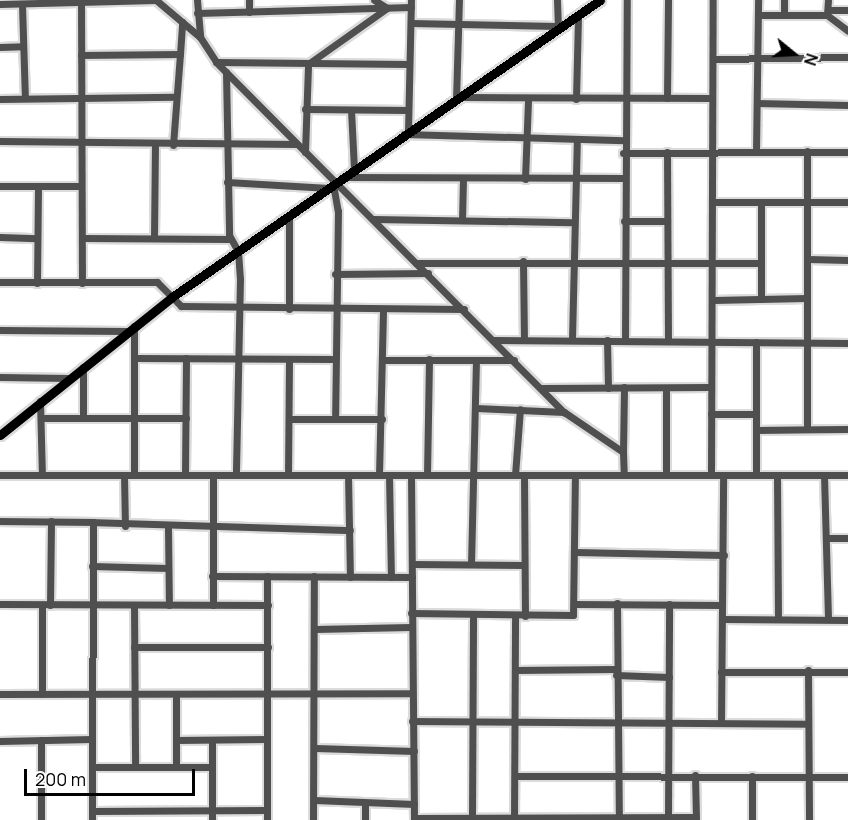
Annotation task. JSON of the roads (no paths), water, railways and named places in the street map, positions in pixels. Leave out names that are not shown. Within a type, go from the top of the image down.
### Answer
[{"type":"main road","points":[[0,435],[4,425],[40,401],[172,297],[405,132],[600,0]]},
{"type":"street","points":[[0,4],[156,0],[168,3],[182,22],[200,37],[216,62],[564,412],[623,452]]},
{"type":"street","points":[[197,0],[200,37]]},
{"type":"street","points":[[249,0],[249,12]]},
{"type":"street","points":[[374,0],[387,8]]},
{"type":"street","points":[[459,0],[458,98],[528,100],[712,98]]},
{"type":"street","points":[[411,23],[558,27],[557,0]]},
{"type":"street","points":[[625,340],[623,178],[627,0]]},
{"type":"street","points":[[667,98],[668,0]]},
{"type":"street","points":[[711,475],[713,0]]},
{"type":"street","points":[[756,151],[758,0]]},
{"type":"street","points":[[784,0],[784,14]]},
{"type":"street","points":[[828,0],[828,13],[848,31]]},
{"type":"street","points":[[81,2],[82,283]]},
{"type":"street","points":[[197,13],[387,8],[408,2],[411,23],[405,132],[526,140],[624,140]]},
{"type":"street","points":[[22,4],[25,98]]},
{"type":"street","points":[[308,64],[387,8]]},
{"type":"street","points":[[759,15],[828,13],[848,10]]},
{"type":"street","points":[[576,99],[578,14]]},
{"type":"street","points":[[173,145],[182,22]]},
{"type":"street","points":[[0,47],[23,46]]},
{"type":"street","points":[[81,55],[180,54]]},
{"type":"street","points":[[713,59],[848,57]]},
{"type":"street","points":[[216,62],[408,64]]},
{"type":"street","points":[[305,152],[308,64]]},
{"type":"street","points":[[226,72],[225,144],[230,239],[238,251],[240,309],[236,475]]},
{"type":"street","points":[[0,99],[175,97]]},
{"type":"street","points":[[525,179],[528,100]]},
{"type":"street","points":[[757,103],[848,105]]},
{"type":"street","points":[[305,109],[408,110]]},
{"type":"street","points":[[351,110],[354,170]]},
{"type":"street","points":[[0,141],[155,145],[296,144]]},
{"type":"street","points":[[572,339],[572,222],[577,141]]},
{"type":"street","points":[[154,238],[155,145]]},
{"type":"street","points":[[807,151],[807,429]]},
{"type":"street","points":[[667,152],[668,339]]},
{"type":"street","points":[[624,153],[848,152]]},
{"type":"street","points":[[227,182],[335,183],[463,178],[574,180],[623,178]]},
{"type":"street","points":[[462,220],[463,178]]},
{"type":"street","points":[[335,183],[335,419]]},
{"type":"street","points":[[0,186],[81,186]]},
{"type":"street","points":[[37,283],[38,186]]},
{"type":"street","points":[[712,202],[848,202]]},
{"type":"street","points":[[761,202],[761,299]]},
{"type":"street","points":[[289,216],[289,309]]},
{"type":"street","points":[[373,219],[572,222]]},
{"type":"street","points":[[624,221],[666,221]]},
{"type":"street","points":[[0,237],[37,238]]},
{"type":"street","points":[[82,238],[230,239]]},
{"type":"street","points":[[808,259],[848,260]]},
{"type":"street","points":[[416,262],[523,261],[624,266],[761,263]]},
{"type":"street","points":[[523,261],[524,339]]},
{"type":"street","points":[[335,274],[428,273]]},
{"type":"street","points":[[0,282],[157,282],[181,306],[240,309],[464,309]]},
{"type":"street","points":[[713,300],[807,298]]},
{"type":"street","points":[[379,475],[383,309]]},
{"type":"street","points":[[0,330],[131,329],[136,358],[134,475]]},
{"type":"street","points":[[494,340],[668,339],[848,343]]},
{"type":"street","points":[[607,340],[608,388]]},
{"type":"street","points":[[756,342],[756,475]]},
{"type":"street","points":[[136,358],[335,359]]},
{"type":"street","points":[[184,475],[186,358]]},
{"type":"street","points":[[427,475],[429,359]]},
{"type":"street","points":[[288,475],[289,360]]},
{"type":"street","points":[[383,360],[514,360]]},
{"type":"street","points":[[471,564],[476,360]]},
{"type":"street","points":[[83,367],[83,417]]},
{"type":"street","points":[[0,377],[69,378]]},
{"type":"street","points":[[624,387],[624,475]]},
{"type":"street","points":[[542,388],[711,387]]},
{"type":"street","points":[[666,388],[666,475]]},
{"type":"street","points":[[40,401],[42,475]]},
{"type":"street","points":[[476,408],[564,412]]},
{"type":"street","points":[[515,475],[520,409]]},
{"type":"street","points":[[711,414],[756,414]]},
{"type":"street","points":[[41,418],[186,418]]},
{"type":"street","points":[[289,419],[382,419]]},
{"type":"street","points":[[756,430],[848,429]]},
{"type":"street","points":[[0,475],[848,475]]},
{"type":"street","points":[[124,475],[125,526]]},
{"type":"street","points":[[213,475],[213,605]]},
{"type":"street","points":[[348,475],[351,577]]},
{"type":"street","points":[[389,475],[391,577]]},
{"type":"street","points":[[411,475],[411,693],[414,819],[651,819],[668,817],[695,819],[695,775]]},
{"type":"street","points":[[524,475],[525,616]]},
{"type":"street","points":[[411,613],[473,617],[572,615],[575,552],[574,475]]},
{"type":"street","points":[[721,722],[723,475]]},
{"type":"street","points":[[777,475],[778,619]]},
{"type":"street","points":[[824,475],[828,620]]},
{"type":"street","points":[[0,521],[93,522],[125,526],[213,530],[350,530]]},
{"type":"street","points":[[42,693],[51,521]]},
{"type":"street","points":[[92,820],[93,522]]},
{"type":"street","points":[[168,528],[169,605]]},
{"type":"street","points":[[827,538],[848,538]]},
{"type":"street","points":[[575,552],[724,555]]},
{"type":"street","points":[[412,564],[524,565]]},
{"type":"street","points":[[92,566],[168,568]]},
{"type":"street","points":[[212,576],[412,577]]},
{"type":"street","points":[[267,576],[267,820]]},
{"type":"street","points":[[314,576],[314,820]]},
{"type":"street","points":[[617,603],[616,720],[619,818]]},
{"type":"street","points":[[0,604],[267,605]]},
{"type":"street","points":[[574,604],[722,605]]},
{"type":"street","points":[[668,817],[669,604]]},
{"type":"street","points":[[134,605],[135,767]]},
{"type":"street","points":[[468,818],[473,617]]},
{"type":"street","points":[[514,819],[516,617]]},
{"type":"street","points":[[722,619],[848,620]]},
{"type":"street","points":[[315,629],[411,627]]},
{"type":"street","points":[[134,647],[268,647]]},
{"type":"street","points":[[516,670],[560,665],[669,676]]},
{"type":"street","points":[[721,672],[808,670],[848,672]]},
{"type":"street","points":[[808,670],[806,724],[809,820]]},
{"type":"street","points":[[0,694],[411,693]]},
{"type":"street","points":[[176,694],[176,767]]},
{"type":"street","points":[[412,721],[616,720],[806,724]]},
{"type":"street","points":[[0,741],[92,739]]},
{"type":"street","points":[[41,740],[41,820]]},
{"type":"street","points":[[176,740],[267,740]]},
{"type":"street","points":[[212,740],[212,820]]},
{"type":"street","points":[[315,748],[414,751]]},
{"type":"street","points":[[92,767],[212,767]]},
{"type":"street","points":[[515,776],[848,777]]},
{"type":"street","points":[[752,776],[752,820]]},
{"type":"street","points":[[314,800],[365,804],[414,804]]},
{"type":"street","points":[[365,804],[365,820]]},
{"type":"street","points":[[167,810],[167,820]]},
{"type":"street","points":[[92,811],[267,810]]}]
